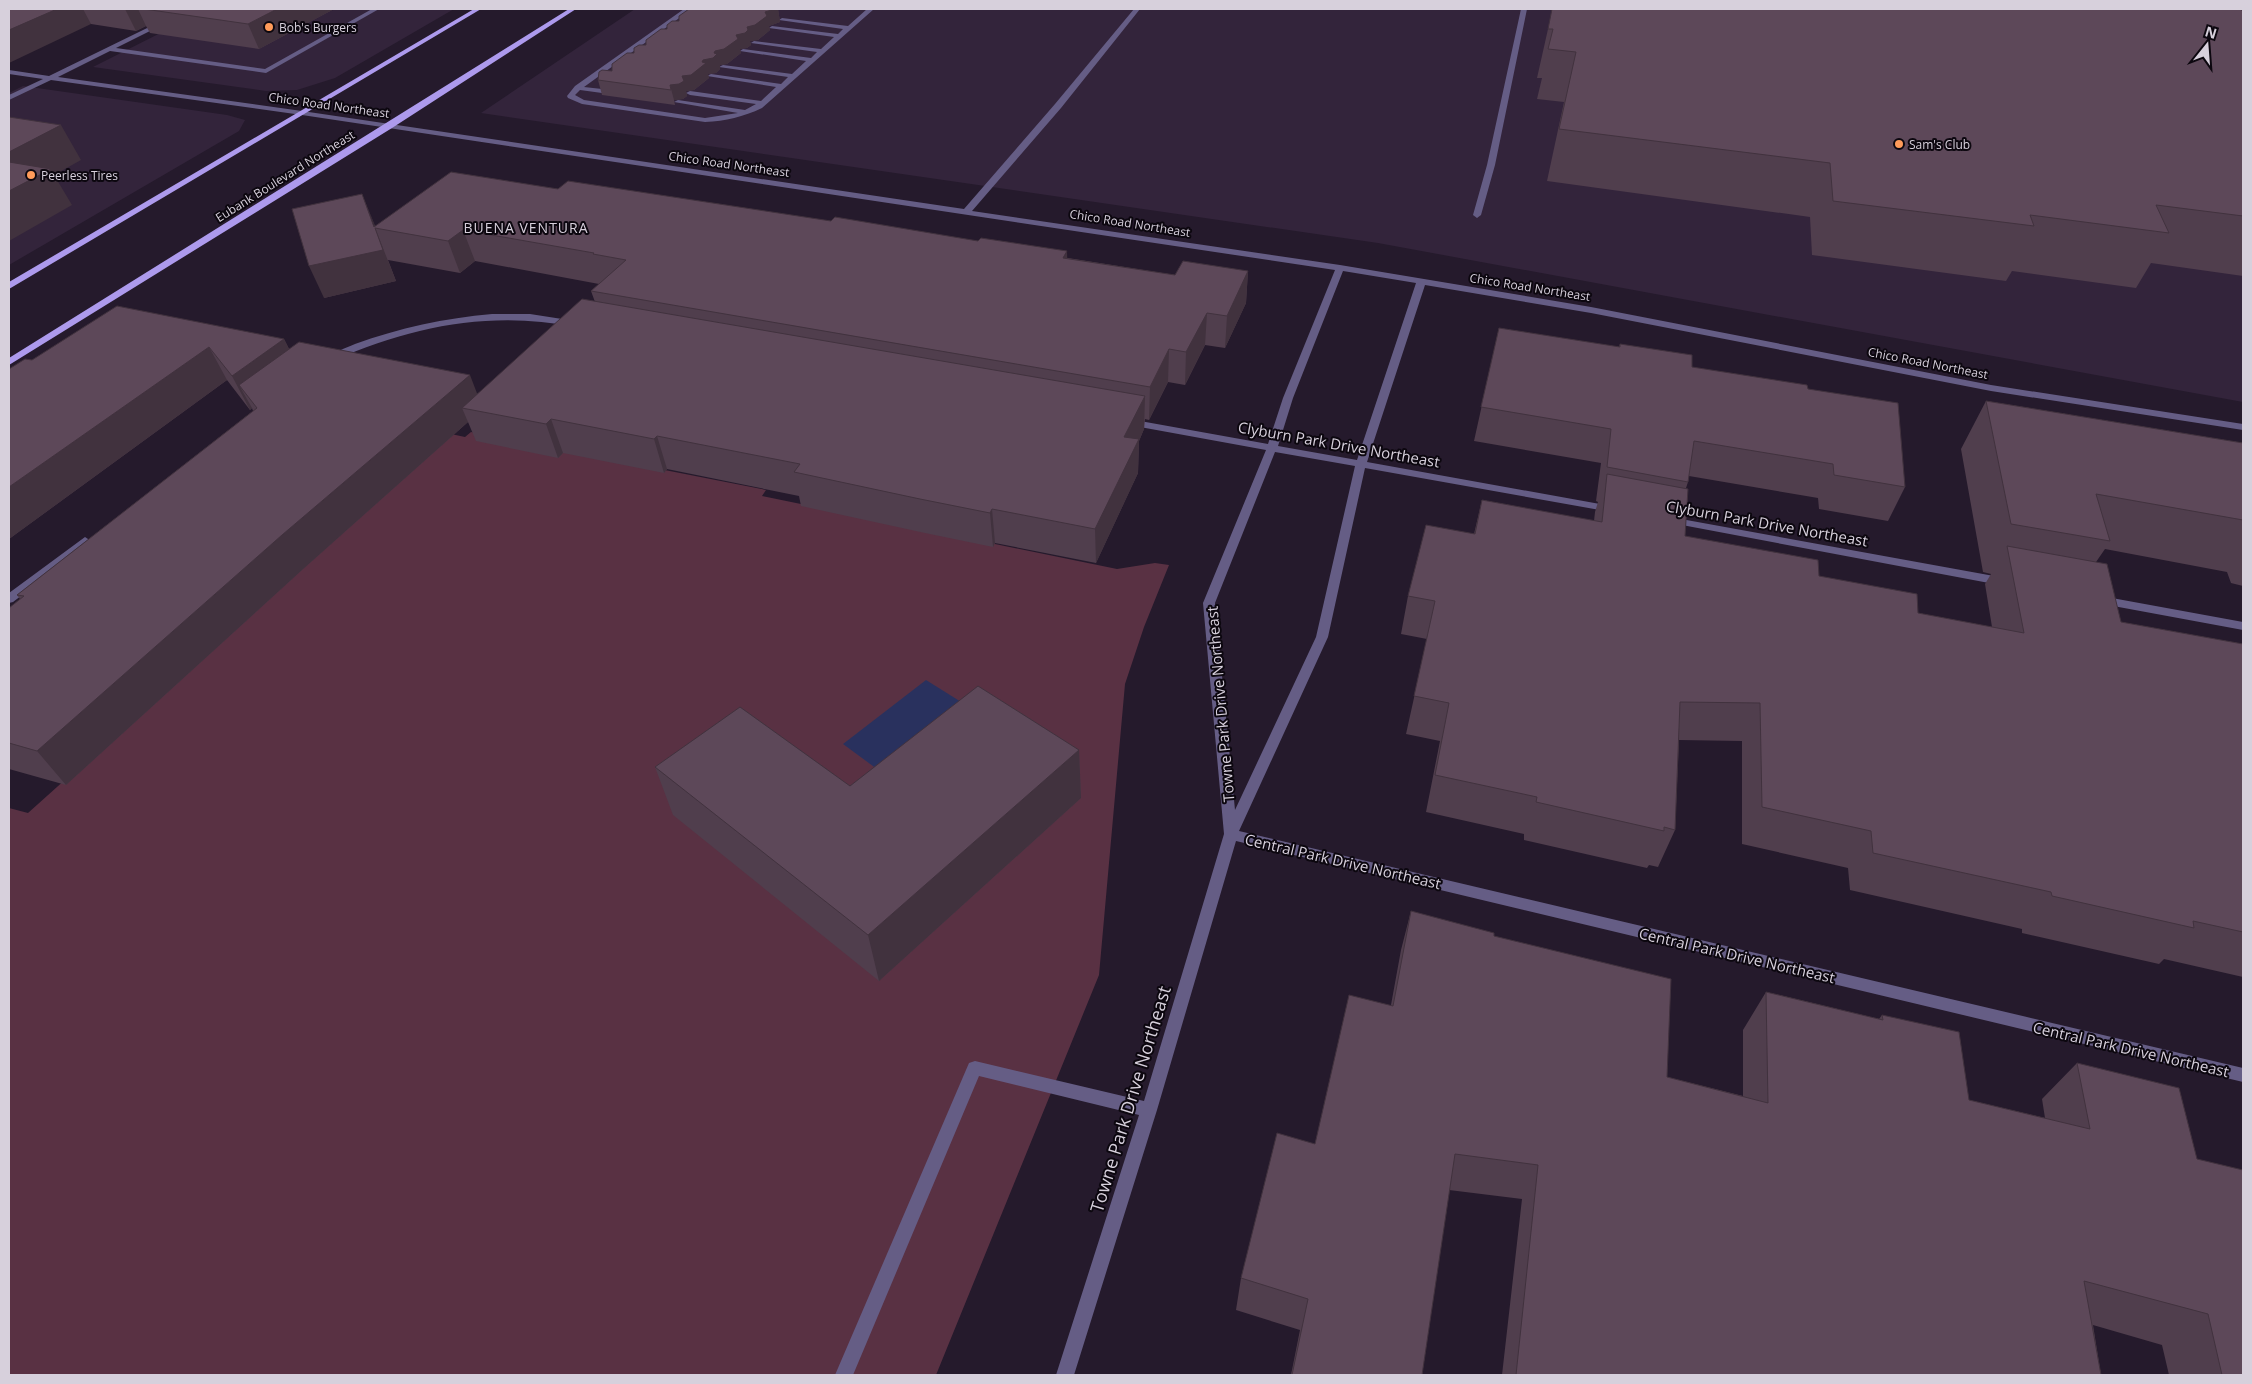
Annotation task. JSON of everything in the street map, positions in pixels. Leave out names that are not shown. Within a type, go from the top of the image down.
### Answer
[{"type":"main road","points":[[9,286],[478,9]]},
{"type":"main road","name":"Eubank Boulevard Northeast","points":[[9,362],[574,9]]},
{"type":"street","points":[[9,98],[191,9]]},
{"type":"street","points":[[108,49],[266,71],[376,9]]},
{"type":"street","points":[[709,11],[688,9],[590,79],[571,96],[582,102],[705,120],[723,119],[748,112],[782,86],[869,9]]},
{"type":"street","points":[[967,211],[1058,106],[1138,9]]},
{"type":"street","points":[[1477,215],[1492,165],[1524,9]]},
{"type":"street","points":[[678,16],[698,18]]},
{"type":"street","points":[[782,20],[849,28]]},
{"type":"street","points":[[772,28],[840,36]]},
{"type":"street","points":[[658,30],[672,32]]},
{"type":"street","points":[[646,38],[660,40]]},
{"type":"street","points":[[754,42],[822,51]]},
{"type":"street","points":[[743,51],[812,60]]},
{"type":"street","points":[[625,54],[639,56]]},
{"type":"street","points":[[613,62],[627,64]]},
{"type":"street","points":[[723,67],[793,76]]},
{"type":"street","name":"Chico Road Northeast","points":[[9,72],[302,113],[1340,268],[1591,310],[1991,388],[2243,427]]},
{"type":"street","points":[[712,76],[782,86]]},
{"type":"street","points":[[590,79],[605,81]]},
{"type":"street","points":[[578,88],[599,91]]},
{"type":"street","points":[[690,93],[762,103]]},
{"type":"street","points":[[678,102],[748,112]]},
{"type":"street","name":"Towne Park Drive Northeast","points":[[1231,834],[1209,603],[1272,447],[1288,398],[1340,268]]},
{"type":"street","name":"Towne Park Drive Northeast","points":[[1065,1375],[1149,1110],[1231,834],[1322,637],[1361,463],[1422,282]]},
{"type":"street","points":[[320,365],[370,341],[455,321],[515,316],[586,326]]},
{"type":"street","name":"Clyburn Park Drive Northeast","points":[[1113,419],[1626,512]]},
{"type":"street","name":"Clyburn Park Drive Northeast","points":[[1655,518],[2018,585]]},
{"type":"street","points":[[9,600],[94,535]]},
{"type":"street","points":[[2086,597],[2243,626]]},
{"type":"street","name":"Central Park Drive Northeast","points":[[1231,834],[2243,1076]]},
{"type":"street","points":[[844,1375],[975,1068],[1149,1110]]},
{"type":"shaded area","points":[[208,9],[454,9],[335,78],[297,90],[266,91],[93,67]]},
{"type":"shaded area","points":[[635,9],[2243,9],[2243,402],[1378,243],[481,113]]},
{"type":"shaded area","points":[[23,86],[227,115],[245,120],[239,131],[9,265],[9,93]]},
{"type":"shaded area","points":[[437,431],[465,437],[471,432],[766,490],[762,496],[1117,569],[1155,563],[1169,565],[1144,627],[1125,684],[1099,975],[936,1375],[9,1375],[9,808],[28,813],[406,474]]},
{"type":"water","points":[[926,680],[966,705],[881,772],[843,744]]},
{"type":"building","points":[[9,9],[57,9],[9,30]]},
{"type":"building","points":[[144,9],[277,9],[248,24]]},
{"type":"building","points":[[689,9],[775,9],[765,12],[767,16],[755,25],[747,27],[748,30],[745,33],[736,35],[738,39],[724,49],[715,51],[714,53],[717,54],[713,58],[703,60],[702,62],[706,63],[691,75],[682,76],[684,81],[679,84],[670,85],[671,90],[598,80],[599,72],[602,70],[612,71],[612,64],[627,53],[634,53],[634,48],[639,45],[646,45],[646,40],[661,29],[667,29],[667,25],[672,21],[679,21],[679,16]]},
{"type":"building","name":"Sam's Club","points":[[1552,9],[2241,9],[2243,12],[2243,216],[2156,205],[2169,233],[2030,215],[2034,226],[1833,201],[1830,163],[1559,129],[1576,52],[1548,49],[1553,29],[1548,29]]},
{"type":"building","points":[[9,117],[61,125],[9,152]]},
{"type":"building","points":[[9,162],[51,169],[9,191]]},
{"type":"building","points":[[451,172],[558,189],[568,181],[831,221],[835,217],[978,241],[981,238],[1067,251],[1063,258],[1175,275],[1183,261],[1248,271],[1227,316],[1207,313],[1186,352],[1169,349],[1150,387],[591,291],[626,260],[463,230],[448,241],[375,228],[383,250],[309,266],[292,209],[362,194],[374,227]]},
{"type":"building","points":[[582,299],[1145,396],[1124,437],[1139,439],[1095,529],[992,509],[990,513],[920,499],[794,472],[800,464],[657,436],[654,439],[551,419],[546,424],[462,408]]},
{"type":"building","points":[[117,306],[284,339],[232,376],[209,347],[9,487],[9,369],[25,359],[32,360]]},
{"type":"building","points":[[1499,328],[1620,347],[1620,344],[1692,355],[1692,367],[1807,385],[1808,389],[1898,403],[1905,487],[1834,475],[1833,464],[1694,441],[1688,482],[1607,467],[1611,429],[1481,407]]},
{"type":"building","points":[[299,342],[470,375],[282,535],[37,751],[9,743],[9,608],[24,596],[17,595],[257,408],[239,385]]},
{"type":"building","points":[[1986,401],[2243,443],[2243,520],[2096,494],[2110,541],[2011,524]]},
{"type":"building","points":[[1607,474],[1688,489],[1685,536],[1818,560],[1819,576],[1917,594],[1918,613],[2024,633],[2007,546],[2107,564],[2121,622],[2243,644],[2243,932],[2193,921],[2194,928],[2052,896],[2051,892],[1873,853],[1871,831],[1762,807],[1760,703],[1680,702],[1675,830],[1664,827],[1664,831],[1536,802],[1537,797],[1435,775],[1449,703],[1414,696],[1435,601],[1408,596],[1426,525],[1475,534],[1482,500],[1602,522]]},
{"type":"building","points":[[978,686],[1079,750],[868,935],[655,767],[740,707],[850,786]]},
{"type":"building","points":[[1411,911],[1494,933],[1494,936],[1671,979],[1667,1077],[1768,1103],[1766,992],[1883,1020],[1882,1015],[1959,1032],[1969,1100],[2090,1129],[2077,1063],[2179,1088],[2197,1159],[2243,1170],[2243,1375],[2222,1375],[2208,1314],[2084,1281],[2101,1375],[1516,1375],[1538,1165],[1455,1154],[1422,1375],[1292,1375],[1308,1299],[1241,1278],[1277,1133],[1315,1144],[1349,995],[1393,1006]]},
{"type":"place","name":"Bob's Burgers","points":[[269,27]]},
{"type":"place","name":"Sam's Club","points":[[1899,144]]},
{"type":"place","name":"Peerless Tires","points":[[31,175]]},
{"type":"district","name":"BUENA VENTURA","points":[[526,227]]}]
